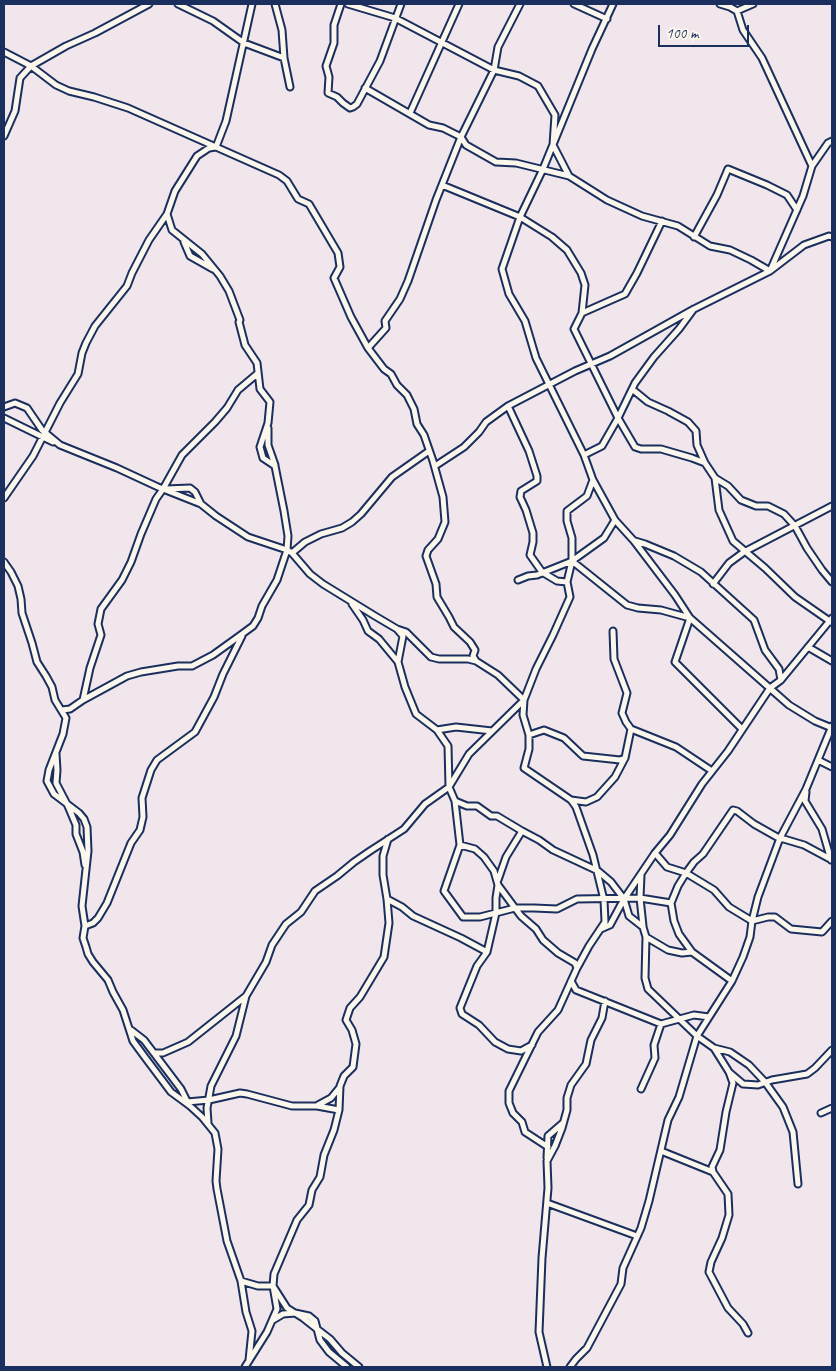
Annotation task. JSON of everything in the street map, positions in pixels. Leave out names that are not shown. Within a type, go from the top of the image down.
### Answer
[{"type":"street","points":[[4,136],[15,111],[20,78],[31,66],[149,4]]},
{"type":"street","points":[[178,4],[213,21],[244,43],[284,58]]},
{"type":"street","points":[[216,147],[226,121],[232,86],[252,4]]},
{"type":"street","points":[[275,4],[282,30],[284,58],[290,87]]},
{"type":"street","points":[[341,4],[334,25],[334,43],[326,66],[329,77],[328,93],[337,97],[350,108],[356,104],[380,61],[401,4]]},
{"type":"street","points":[[348,4],[395,18],[494,70],[518,76],[538,86],[555,114],[553,145],[569,176]]},
{"type":"street","points":[[410,114],[458,4]]},
{"type":"street","points":[[368,348],[386,328],[385,321],[400,299],[408,281],[461,137],[494,70],[498,47],[520,4]]},
{"type":"street","points":[[574,4],[607,19]]},
{"type":"street","points":[[570,1367],[587,1348],[621,1284],[623,1268],[637,1236],[648,1201],[668,1120],[679,1097],[697,1036],[732,981],[743,957],[750,937],[758,897],[780,838],[806,789],[832,727],[814,721],[788,705],[690,618],[634,541],[615,520],[593,480],[584,455],[536,358],[525,321],[509,294],[502,269],[520,217],[543,169],[592,49],[613,4]]},
{"type":"street","points":[[720,4],[737,11],[743,30],[762,58],[812,166]]},
{"type":"street","points":[[737,11],[753,4]]},
{"type":"street","points":[[4,52],[31,66],[62,88],[128,108],[280,175],[287,181],[298,199],[309,204],[338,253],[340,267],[334,278],[351,317],[368,348],[384,370],[391,374],[397,385],[407,395],[414,409],[417,424],[424,435],[430,451],[444,497],[445,522],[438,539],[428,550],[426,556],[436,584],[437,597],[454,627],[470,642],[475,650],[473,656],[476,661]]},
{"type":"street","points":[[365,88],[429,125],[443,128],[461,137],[466,145],[496,162],[516,163],[569,176],[607,200],[642,216],[678,226],[710,246],[730,250],[770,271]]},
{"type":"street","points":[[770,271],[803,196],[812,166],[832,141]]},
{"type":"street","points":[[4,498],[33,456],[43,434],[78,374],[82,354],[95,326],[127,286],[149,240],[167,214],[175,191],[197,156],[209,148],[216,147]]},
{"type":"street","points":[[694,237],[717,195],[728,169],[787,195],[797,210]]},
{"type":"street","points":[[442,185],[520,217],[552,237],[567,250],[581,273],[585,285],[582,313],[574,329],[618,418],[635,447],[641,449],[660,449],[705,463]]},
{"type":"street","points":[[167,214],[172,230],[202,254],[229,291],[240,320],[245,345],[257,363],[260,390],[270,402],[268,445],[275,466],[290,552]]},
{"type":"street","points":[[582,313],[625,294],[662,221]]},
{"type":"street","points":[[434,466],[464,447],[486,422],[508,406],[549,386],[574,371],[610,356],[694,309],[770,271],[804,246],[830,236],[832,237]]},
{"type":"street","points":[[584,455],[602,446],[635,383],[694,309]]},
{"type":"street","points":[[83,700],[90,668],[101,636],[98,624],[101,610],[122,580],[131,562],[156,500],[182,455],[215,422],[227,408],[238,390],[257,373]]},
{"type":"street","points":[[632,389],[648,402],[668,410],[688,422],[696,431],[697,445],[705,463],[716,478],[728,486],[741,500],[756,506],[768,506],[784,514],[795,526],[807,548],[832,582]]},
{"type":"street","points":[[4,407],[15,403],[27,408],[43,434]]},
{"type":"street","points":[[508,406],[529,451],[536,476],[536,481],[521,492],[520,496],[533,533],[530,555],[542,572],[557,581],[567,582]]},
{"type":"street","points":[[4,418],[43,434],[60,445],[201,504],[248,536],[290,552],[310,574],[323,584],[397,629],[406,632],[431,657],[476,661],[498,676],[524,700]]},
{"type":"street","points":[[268,423],[260,447],[263,458],[275,466]]},
{"type":"street","points":[[62,710],[70,709],[127,676],[178,666],[192,666],[213,655],[253,626],[290,552],[321,534],[342,528],[352,522],[392,477],[430,451]]},
{"type":"street","points":[[601,929],[610,925],[624,899],[655,853],[670,835],[702,784],[728,751],[770,688],[781,680],[831,621],[795,597],[733,541],[720,514],[716,478]]},
{"type":"street","points":[[548,1147],[525,1132],[522,1122],[513,1113],[509,1103],[509,1091],[538,1032],[558,1010],[577,968],[605,922],[604,900],[598,871],[576,807],[571,800],[524,768],[529,749],[529,735],[523,715],[524,700],[570,597],[567,582],[572,561],[572,538],[567,521],[567,511],[587,496],[593,480]]},
{"type":"street","points":[[163,489],[190,488],[195,492],[201,504]]},
{"type":"street","points":[[714,584],[729,564],[744,552],[832,506]]},
{"type":"street","points":[[518,580],[572,561],[604,538],[615,520]]},
{"type":"street","points":[[634,541],[674,556],[701,572],[754,620],[765,650],[779,669],[781,680]]},
{"type":"street","points":[[572,561],[627,604],[638,608],[661,610],[690,618]]},
{"type":"street","points":[[4,562],[18,586],[22,613],[37,662],[52,686],[55,700],[66,718],[63,734],[49,770],[47,781],[54,794],[79,813],[87,827],[88,851],[82,906],[85,926],[83,938],[88,954],[108,980],[123,1010],[133,1041],[171,1092],[189,1104],[215,1133],[218,1148],[216,1181],[228,1241],[252,1331],[249,1360]]},
{"type":"street","points":[[4,569],[11,572]]},
{"type":"street","points":[[350,601],[368,631],[379,639],[398,662],[405,687],[416,714],[437,730],[448,746],[449,787],[455,801],[460,845],[444,891],[463,917],[480,917],[515,908],[557,909],[577,899],[640,898],[671,903]]},
{"type":"street","points":[[690,618],[675,662],[742,729]]},
{"type":"street","points":[[397,629],[403,636],[398,662]]},
{"type":"street","points":[[613,631],[614,659],[627,693],[622,714],[626,722],[631,729],[676,747],[712,771]]},
{"type":"street","points":[[85,926],[93,923],[98,918],[107,903],[131,843],[140,830],[143,817],[142,798],[151,770],[157,760],[195,732],[214,697],[244,632]]},
{"type":"street","points":[[808,647],[832,661]]},
{"type":"street","points":[[208,1124],[207,1108],[211,1086],[236,1036],[246,996],[266,962],[272,945],[286,924],[301,912],[314,891],[338,876],[362,856],[404,829],[424,804],[449,787],[469,754],[524,700]]},
{"type":"street","points":[[437,730],[456,728],[492,731]]},
{"type":"street","points":[[571,800],[586,802],[597,797],[615,777],[626,758],[631,729]]},
{"type":"street","points":[[529,735],[544,730],[564,738],[582,756],[620,760],[626,758]]},
{"type":"street","points":[[56,751],[56,783],[76,825],[76,834],[86,870]]},
{"type":"street","points":[[818,760],[832,767]]},
{"type":"street","points":[[806,789],[806,801],[822,829],[832,861]]},
{"type":"street","points":[[455,801],[467,806],[478,806],[491,816],[496,816],[553,850],[598,871],[611,882],[624,899],[629,916],[643,926]]},
{"type":"street","points":[[732,981],[692,952],[679,934],[674,921],[671,903],[686,873],[703,854],[733,810],[737,810],[754,824],[780,838],[804,845],[832,861]]},
{"type":"street","points":[[522,832],[506,857],[498,882],[496,913],[487,952],[477,966],[460,1008],[462,1014],[479,1026],[495,1042],[508,1049],[521,1051],[532,1045]]},
{"type":"street","points":[[318,1106],[331,1098],[340,1086],[344,1076],[353,1067],[356,1044],[352,1030],[346,1020],[350,1008],[360,997],[384,957],[389,923],[383,875],[383,856],[388,839]]},
{"type":"street","points":[[460,845],[474,849],[484,856],[494,871],[498,882],[521,916],[536,929],[543,940],[558,953],[575,963],[577,968]]},
{"type":"street","points":[[655,853],[667,867],[686,873],[714,890],[730,907],[752,921],[774,917],[791,929],[822,932],[832,921]]},
{"type":"street","points":[[641,875],[640,898],[646,937],[645,978],[648,989],[697,1036],[714,1048],[730,1052],[749,1065],[765,1082],[784,1107],[793,1132],[798,1184]]},
{"type":"street","points":[[387,899],[402,907],[413,916],[487,952]]},
{"type":"street","points":[[646,937],[668,950],[682,954],[692,952]]},
{"type":"street","points":[[571,981],[576,990],[661,1024],[694,1015],[709,1017]]},
{"type":"street","points":[[154,1053],[162,1053],[188,1042],[246,996]]},
{"type":"street","points":[[547,1161],[555,1146],[563,1123],[571,1085],[586,1064],[591,1040],[602,1018],[605,1001]]},
{"type":"street","points":[[641,1089],[655,1058],[654,1045],[661,1024]]},
{"type":"street","points":[[131,1030],[144,1040],[181,1089],[189,1104]]},
{"type":"street","points":[[714,1048],[729,1072],[733,1083],[720,1150],[712,1167],[713,1172],[728,1194],[729,1215],[709,1272],[728,1308],[743,1324],[748,1333]]},
{"type":"street","points":[[729,1072],[743,1084],[758,1085],[807,1074],[832,1050]]},
{"type":"street","points":[[245,1367],[267,1332],[277,1309],[273,1286],[274,1274],[289,1236],[297,1220],[309,1205],[312,1190],[320,1177],[324,1155],[339,1110],[340,1086]]},
{"type":"street","points":[[189,1104],[240,1093],[292,1106],[318,1106],[339,1110]]},
{"type":"street","points":[[821,1113],[832,1108]]},
{"type":"street","points":[[547,1367],[539,1332],[542,1250],[547,1203],[548,1136],[563,1123]]},
{"type":"street","points":[[661,1151],[713,1172]]},
{"type":"street","points":[[547,1203],[637,1236]]},
{"type":"street","points":[[240,1281],[258,1286],[273,1286]]},
{"type":"street","points":[[273,1286],[287,1308],[330,1339],[342,1353],[360,1367]]},
{"type":"street","points":[[272,1320],[283,1314],[295,1313]]},
{"type":"street","points":[[317,1329],[320,1340],[329,1352],[347,1367]]}]
